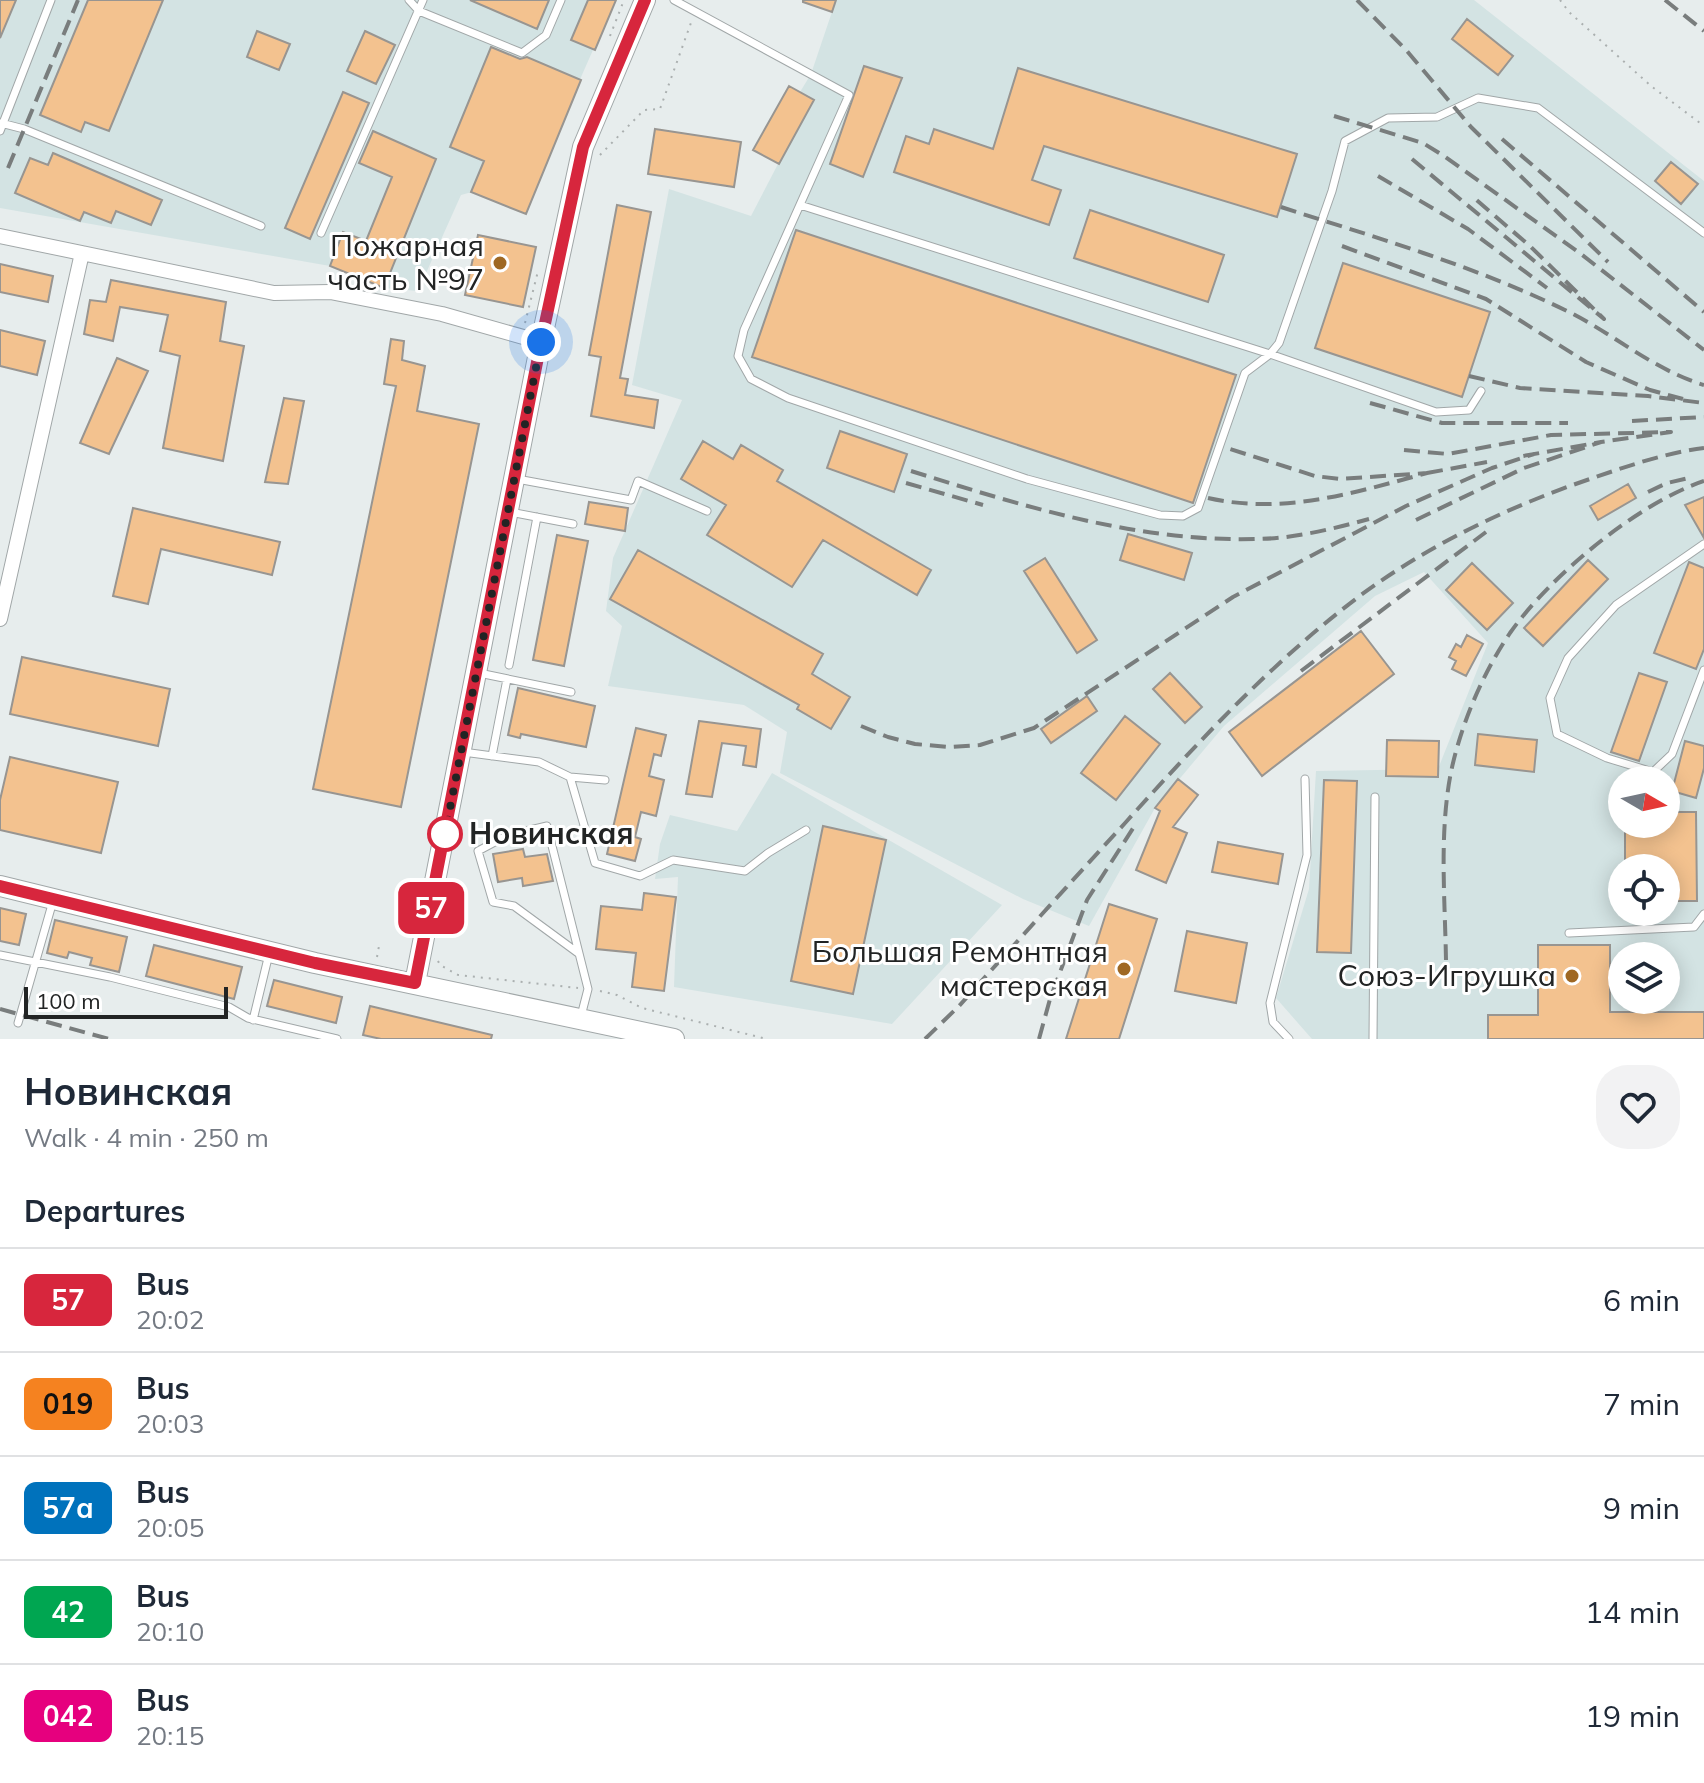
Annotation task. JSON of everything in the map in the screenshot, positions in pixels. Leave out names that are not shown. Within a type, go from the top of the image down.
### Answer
[{"type":"main road","points":[[415,983],[541,342],[583,147],[645,0]]},
{"type":"main road","points":[[0,886],[270,952],[674,1039]]},
{"type":"street","points":[[0,236],[274,293],[330,292],[442,314],[541,342]]},
{"type":"street","points":[[0,619],[82,253]]},
{"type":"lane","points":[[51,0],[1,127],[24,129],[261,226]]},
{"type":"lane","points":[[409,0],[419,11],[522,53],[546,35],[561,0]]},
{"type":"lane","points":[[321,233],[423,0]]},
{"type":"lane","points":[[674,0],[849,95],[744,330],[738,356],[751,379],[788,398],[1027,479],[1160,515],[1183,516],[1198,508],[1245,373],[1279,343],[1332,191],[1345,141],[1388,118],[1437,117],[1478,98],[1538,108],[1704,233]]},
{"type":"lane","points":[[800,205],[1270,354],[1436,412],[1469,410],[1481,391]]},
{"type":"lane","points":[[514,479],[631,500],[638,481],[707,511]]},
{"type":"lane","points":[[508,511],[573,524]]},
{"type":"lane","points":[[509,665],[537,517]]},
{"type":"lane","points":[[1704,544],[1616,605],[1568,658],[1550,698],[1557,734],[1607,758],[1653,772],[1672,754],[1704,670]]},
{"type":"lane","points":[[477,673],[571,692]]},
{"type":"lane","points":[[492,756],[507,679]]},
{"type":"lane","points":[[461,752],[539,762],[570,777],[605,780]]},
{"type":"lane","points":[[570,777],[595,863],[640,876],[673,860],[745,871],[806,830]]},
{"type":"lane","points":[[1289,1039],[1273,1022],[1270,1003],[1307,855],[1305,779]]},
{"type":"lane","points":[[1373,1039],[1375,797]]},
{"type":"lane","points":[[578,953],[514,906],[493,902],[478,851],[508,835],[547,826],[588,989],[580,1018]]},
{"type":"lane","points":[[15,1032],[53,899]]},
{"type":"lane","points":[[1569,933],[1694,927],[1704,914]]},
{"type":"lane","points":[[253,1020],[270,952]]},
{"type":"lane","points":[[0,955],[199,999],[229,1007],[253,1020],[337,1039]]},
{"type":"path","points":[[1560,0],[1569,12],[1651,86],[1704,126]]},
{"type":"path","points":[[600,155],[644,110],[660,109],[695,11]]},
{"type":"shaded area","points":[[0,0],[615,0],[548,152],[526,214],[472,192],[461,195],[418,291],[384,288],[330,266],[0,208]]},
{"type":"shaded area","points":[[836,0],[1474,0],[1704,181],[1704,1039],[1312,1039],[1276,998],[1309,889],[1316,771],[1438,769],[1488,643],[1424,572],[1375,596],[1224,726],[1155,808],[1089,926],[1023,899],[780,773],[787,732],[744,705],[608,686],[622,626],[606,611],[613,558],[682,400],[632,385],[669,189],[751,216],[778,164],[753,150],[789,86],[800,92],[811,74]]},
{"type":"shaded area","points":[[772,773],[1002,905],[892,1024],[674,987],[678,877],[655,879],[660,844],[670,815],[737,831]]},
{"type":"building","points":[[0,0],[16,0],[0,38]]},
{"type":"building","points":[[88,0],[163,0],[109,131],[85,122],[81,132],[40,115]]},
{"type":"building","points":[[470,0],[549,0],[537,29]]},
{"type":"building","points":[[588,0],[616,0],[595,50],[571,40]]},
{"type":"building","points":[[803,0],[836,0],[832,12]]},
{"type":"building","points":[[1467,19],[1513,56],[1498,75],[1452,39]]},
{"type":"building","points":[[257,31],[290,44],[279,70],[247,57]]},
{"type":"building","points":[[365,31],[395,45],[376,84],[347,71]]},
{"type":"building","points":[[491,47],[520,59],[527,57],[581,80],[526,214],[471,192],[484,161],[450,147]]},
{"type":"building","points":[[864,66],[902,78],[863,177],[830,164]]},
{"type":"building","points":[[1018,68],[1297,154],[1277,217],[1044,146],[1032,180],[1061,190],[1049,225],[894,172],[906,136],[929,144],[934,129],[993,149]]},
{"type":"building","points":[[789,86],[814,100],[779,164],[753,150]]},
{"type":"building","points":[[343,92],[369,103],[310,239],[285,228]]},
{"type":"building","points":[[655,129],[741,142],[734,187],[648,174]]},
{"type":"building","points":[[373,131],[436,159],[384,288],[330,266],[343,232],[366,241],[392,177],[359,163]]},
{"type":"building","points":[[53,153],[162,200],[151,225],[116,211],[111,223],[84,212],[80,221],[15,193],[30,158],[48,165]]},
{"type":"building","points":[[1671,162],[1698,184],[1681,204],[1655,181]]},
{"type":"building","points":[[617,205],[651,212],[620,378],[628,379],[625,395],[658,400],[654,428],[591,416],[601,357],[589,355]]},
{"type":"building","points":[[1090,210],[1224,255],[1208,302],[1074,258]]},
{"type":"building","points":[[796,230],[1236,375],[1193,503],[752,357]]},
{"type":"building","points":[[478,235],[536,247],[523,307],[465,295]]},
{"type":"building","points":[[1343,263],[1490,312],[1462,397],[1315,348]]},
{"type":"building","points":[[0,264],[53,276],[48,302],[0,292]]},
{"type":"building","points":[[111,280],[226,302],[220,341],[244,346],[223,461],[163,448],[180,356],[160,351],[168,315],[120,307],[113,341],[84,334],[90,300],[106,302]]},
{"type":"building","points":[[0,330],[45,341],[37,375],[0,366]]},
{"type":"building","points":[[391,339],[404,341],[402,360],[425,366],[417,411],[479,424],[401,807],[313,789],[396,386],[384,384]]},
{"type":"building","points":[[117,358],[148,371],[109,454],[80,443]]},
{"type":"building","points":[[284,398],[304,401],[288,484],[265,482]]},
{"type":"building","points":[[840,431],[907,454],[894,492],[827,468]]},
{"type":"building","points":[[703,441],[733,459],[741,445],[783,470],[777,481],[931,570],[917,595],[823,540],[792,587],[707,535],[726,505],[681,479]]},
{"type":"building","points":[[1628,484],[1636,498],[1598,520],[1590,506]]},
{"type":"building","points":[[1704,497],[1704,538],[1685,505]]},
{"type":"building","points":[[589,502],[628,508],[625,531],[585,524]]},
{"type":"building","points":[[133,508],[280,542],[272,575],[161,549],[148,604],[113,596]]},
{"type":"building","points":[[1128,534],[1192,553],[1184,580],[1120,560]]},
{"type":"building","points":[[557,535],[588,541],[564,666],[533,660]]},
{"type":"building","points":[[638,550],[823,654],[812,674],[850,697],[831,729],[797,709],[799,705],[610,599]]},
{"type":"building","points":[[1045,558],[1097,640],[1077,653],[1024,571]]},
{"type":"building","points":[[1588,560],[1608,579],[1543,646],[1524,628]]},
{"type":"building","points":[[1689,562],[1704,568],[1704,649],[1696,669],[1654,653]]},
{"type":"building","points":[[1472,563],[1513,603],[1487,630],[1446,590]]},
{"type":"building","points":[[1361,631],[1394,674],[1262,776],[1229,732]]},
{"type":"building","points":[[1467,635],[1483,644],[1466,676],[1452,669],[1456,661],[1449,657],[1456,644],[1461,647]]},
{"type":"building","points":[[22,657],[170,689],[158,746],[10,714]]},
{"type":"building","points":[[1170,673],[1202,707],[1185,723],[1153,689]]},
{"type":"building","points":[[1639,673],[1667,682],[1639,761],[1611,752]]},
{"type":"building","points":[[518,688],[595,706],[586,747],[521,734],[520,738],[508,735]]},
{"type":"building","points":[[1087,696],[1097,711],[1051,743],[1041,729]]},
{"type":"building","points":[[1125,716],[1160,744],[1116,800],[1081,773]]},
{"type":"building","points":[[699,721],[761,729],[756,767],[743,765],[746,746],[722,743],[712,797],[686,794]]},
{"type":"building","points":[[636,728],[666,735],[661,756],[654,754],[649,776],[664,780],[656,816],[641,812],[635,837],[641,839],[635,861],[607,854]]},
{"type":"building","points":[[1478,734],[1537,740],[1534,772],[1475,765]]},
{"type":"building","points":[[1387,740],[1439,741],[1438,777],[1386,776]]},
{"type":"building","points":[[1685,741],[1704,746],[1704,768],[1696,798],[1680,793],[1678,766]]},
{"type":"building","points":[[10,757],[118,782],[101,853],[0,830],[0,800]]},
{"type":"building","points":[[1178,779],[1198,795],[1173,827],[1187,833],[1166,883],[1136,870],[1160,811],[1155,808]]},
{"type":"building","points":[[1324,780],[1357,781],[1351,953],[1317,952]]},
{"type":"building","points":[[1680,812],[1696,812],[1697,901],[1680,901],[1680,854],[1625,854],[1625,838],[1680,838]]},
{"type":"building","points":[[823,826],[886,840],[853,994],[791,981]]},
{"type":"building","points":[[1218,842],[1283,854],[1278,884],[1212,872]]},
{"type":"building","points":[[523,849],[525,857],[547,854],[553,881],[523,886],[522,878],[498,882],[493,854]]},
{"type":"building","points":[[644,893],[676,897],[664,991],[632,987],[636,953],[596,949],[601,906],[642,910]]},
{"type":"building","points":[[1109,904],[1157,919],[1119,1039],[1066,1039]]},
{"type":"building","points":[[0,908],[26,914],[19,945],[0,941]]},
{"type":"building","points":[[55,920],[127,937],[119,972],[90,965],[92,958],[69,952],[67,958],[47,953]]},
{"type":"building","points":[[1187,931],[1247,943],[1236,1003],[1175,991]]},
{"type":"building","points":[[154,945],[242,967],[234,999],[146,976]]},
{"type":"building","points":[[1538,945],[1608,945],[1608,1014],[1704,1012],[1704,1039],[1488,1039],[1488,1015],[1538,1015]]},
{"type":"building","points":[[274,980],[342,997],[336,1023],[267,1006]]},
{"type":"building","points":[[370,1006],[492,1035],[491,1039],[381,1039],[363,1035]]},
{"type":"railway","points":[[8,168],[78,0]]},
{"type":"railway","points":[[1357,0],[1407,51],[1471,127],[1608,262]]},
{"type":"railway","points":[[1665,0],[1704,31]]},
{"type":"railway","points":[[1334,116],[1423,143],[1444,156],[1581,254],[1704,350]]},
{"type":"railway","points":[[1502,139],[1704,312]]},
{"type":"railway","points":[[1412,159],[1604,319],[1531,247],[1473,197]]},
{"type":"railway","points":[[1378,176],[1468,229],[1547,288]]},
{"type":"railway","points":[[1281,207],[1427,254],[1499,281],[1569,312],[1651,361],[1704,385]]},
{"type":"railway","points":[[1342,246],[1486,299],[1586,362],[1650,390],[1683,399]]},
{"type":"railway","points":[[1469,376],[1520,388],[1648,396],[1704,403]]},
{"type":"railway","points":[[1370,403],[1442,423],[1568,423]]},
{"type":"railway","points":[[1632,421],[1704,417]]},
{"type":"railway","points":[[1404,450],[1448,454],[1551,435],[1671,432],[1601,442]]},
{"type":"railway","points":[[1416,520],[1524,468],[1601,442],[1523,456]]},
{"type":"railway","points":[[925,1039],[959,1006],[1209,732],[1267,674],[1361,595],[1442,544],[1528,502],[1630,465],[1704,448]]},
{"type":"railway","points":[[1208,498],[1236,503],[1291,503],[1345,494],[1427,473],[1340,479],[1315,476],[1230,449]]},
{"type":"railway","points":[[861,726],[915,744],[948,747],[980,745],[1034,728],[1233,597],[1406,506],[1492,468],[1534,454]]},
{"type":"railway","points":[[1427,473],[1487,462]]},
{"type":"railway","points":[[911,471],[1038,509],[1167,535],[1269,539],[1312,533],[1369,519]]},
{"type":"railway","points":[[1648,492],[1667,483],[1693,477]]},
{"type":"railway","points":[[1446,960],[1444,866],[1447,795],[1461,736],[1491,665],[1527,611],[1597,544],[1651,506],[1704,481]]},
{"type":"railway","points":[[906,483],[983,505]]},
{"type":"railway","points":[[1301,671],[1486,532]]},
{"type":"railway","points":[[1039,1039],[1050,999],[1087,900],[1137,822]]},
{"type":"railway","points":[[0,1009],[109,1039]]},
{"type":"bus line","name":"57","points":[[0,886],[315,963],[415,983],[541,342],[583,147],[645,0]]},
{"type":"place","name":"Пожарная часть №97","points":[[500,263]]},
{"type":"place","name":"Новинская","points":[[445,834]]},
{"type":"place","name":"Большая Ремонтная мастерская","points":[[1124,969]]},
{"type":"place","name":"Союз-Игрушка","points":[[1572,976]]},
{"type":"route","points":[[445,834],[541,342]]}]
